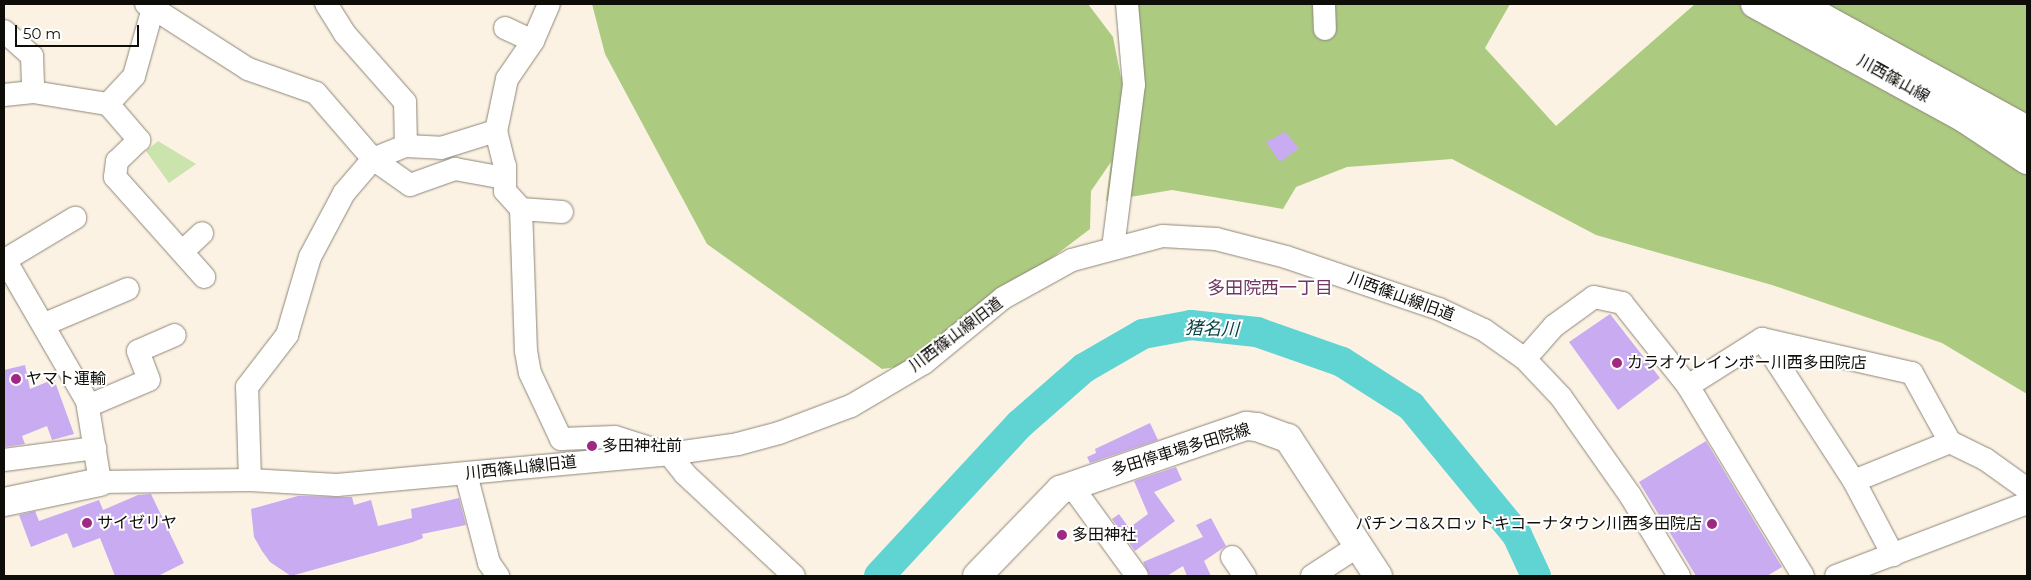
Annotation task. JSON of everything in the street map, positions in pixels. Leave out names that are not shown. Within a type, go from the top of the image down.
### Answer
[{"type":"main road","name":"川西篠山線","points":[[1755,4],[1964,118],[2027,160]]},
{"type":"main road","name":"川西篠山線","points":[[1798,4],[2027,130]]},
{"type":"main road","name":"多田停車場多田院線","points":[[977,576],[1060,490],[1246,426],[1257,427],[1288,438],[1378,576]]},
{"type":"main road","points":[[4,502],[100,482]]},
{"type":"street","points":[[326,4],[345,34],[405,102],[406,146]]},
{"type":"street","points":[[549,4],[533,41],[508,79],[496,131],[505,166],[505,191],[521,209],[526,352],[530,373],[561,439],[615,437],[668,454],[685,474],[794,576]]},
{"type":"street","points":[[1113,248],[1134,85],[1127,4]]},
{"type":"street","points":[[1324,4],[1326,29]]},
{"type":"street","points":[[108,104],[134,76],[149,6],[248,70],[316,94],[374,159],[410,186],[455,169],[504,178]]},
{"type":"street","points":[[505,28],[533,41]]},
{"type":"street","points":[[4,31],[32,56],[33,92]]},
{"type":"street","points":[[4,95],[33,92],[108,104],[139,140],[117,161],[114,177],[183,251],[204,277]]},
{"type":"street","points":[[250,480],[247,387],[287,335],[310,256],[344,193],[374,159],[406,146],[441,148],[496,131]]},
{"type":"street","points":[[521,209],[562,212]]},
{"type":"street","points":[[74,218],[4,259],[45,324],[88,406],[100,482]]},
{"type":"street","points":[[183,251],[202,233]]},
{"type":"street","name":"川西篠山線旧道","points":[[100,482],[250,480],[337,485],[668,454],[771,435],[851,406],[924,363],[1003,298],[1072,260],[1163,236],[1216,239],[1286,257],[1439,309],[1484,330],[1525,359],[1561,397],[1630,494],[1679,576]]},
{"type":"street","points":[[45,324],[128,289]]},
{"type":"street","points":[[1525,359],[1554,326],[1594,297],[1622,304],[1688,386],[1803,576]]},
{"type":"street","points":[[88,406],[149,380],[138,351],[175,335]]},
{"type":"street","points":[[1688,386],[1762,340],[1912,373],[1950,442],[1985,458],[2027,489]]},
{"type":"street","points":[[1762,340],[1854,481],[1892,555]]},
{"type":"street","points":[[1854,481],[1950,442]]},
{"type":"street","points":[[4,460],[95,448]]},
{"type":"street","points":[[466,474],[489,562],[498,576]]},
{"type":"street","points":[[1071,485],[1137,576]]},
{"type":"street","points":[[1836,576],[2027,503]]},
{"type":"street","points":[[1320,574],[1358,546]]},
{"type":"street","points":[[1232,557],[1246,576]]},
{"type":"green space","points":[[592,4],[1088,4],[1113,37],[1121,78],[1124,57],[1120,4],[1510,4],[1485,48],[1556,126],[1695,4],[2027,4],[2027,394],[1942,343],[1772,285],[1596,235],[1452,159],[1347,167],[1296,187],[1283,209],[1172,190],[1106,201],[1111,162],[1091,191],[1090,229],[911,365],[882,369],[707,244],[605,54]]},
{"type":"green space","points":[[158,141],[196,164],[169,183],[146,151]]},
{"type":"building","points":[[1285,132],[1299,148],[1280,162],[1266,142]]},
{"type":"building","name":"カラオケレインボー川西多田院店","points":[[1610,314],[1660,378],[1618,410],[1569,342]]},
{"type":"building","points":[[25,365],[30,389],[54,379],[74,434],[52,440],[47,426],[22,436],[25,444],[4,447],[4,370]]},
{"type":"building","points":[[1150,423],[1158,440],[1090,463],[1087,457],[1096,453],[1095,449]]},
{"type":"building","name":"パチンコ&スロットキコーナタウン川西多田院店","points":[[1706,441],[1782,567],[1767,576],[1696,576],[1639,482]]},
{"type":"building","points":[[1176,467],[1182,480],[1154,492],[1175,521],[1135,551],[1112,519],[1119,514],[1129,528],[1148,514],[1134,481]]},
{"type":"building","points":[[151,494],[184,563],[158,576],[115,576],[100,538],[73,548],[67,533],[31,547],[19,515],[35,511],[39,521],[99,500],[103,510],[138,495]]},
{"type":"building","points":[[298,496],[352,497],[354,505],[371,500],[378,526],[412,518],[411,509],[459,498],[466,525],[422,534],[423,538],[413,542],[291,576],[270,562],[262,551],[254,537],[251,509]]},
{"type":"building","points":[[1211,518],[1226,546],[1204,561],[1211,576],[1187,576],[1183,566],[1167,576],[1150,576],[1143,562],[1203,537],[1196,525]]},
{"type":"waterway","name":"猪名川","points":[[879,576],[1020,424],[1084,368],[1143,334],[1191,325],[1257,332],[1342,362],[1411,406],[1517,535],[1536,576]]},
{"type":"place","name":"カラオケレインボー川西多田院店","points":[[1617,363]]},
{"type":"place","name":"ヤマト運輸","points":[[16,379]]},
{"type":"place","name":"多田神社前","points":[[592,446]]},
{"type":"place","name":"サイゼリヤ","points":[[87,523]]},
{"type":"place","name":"パチンコ&スロットキコーナタウン川西多田院店","points":[[1712,524]]},
{"type":"place","name":"多田神社","points":[[1062,535]]},
{"type":"district","name":"多田院西一丁目","points":[[1270,288]]}]
